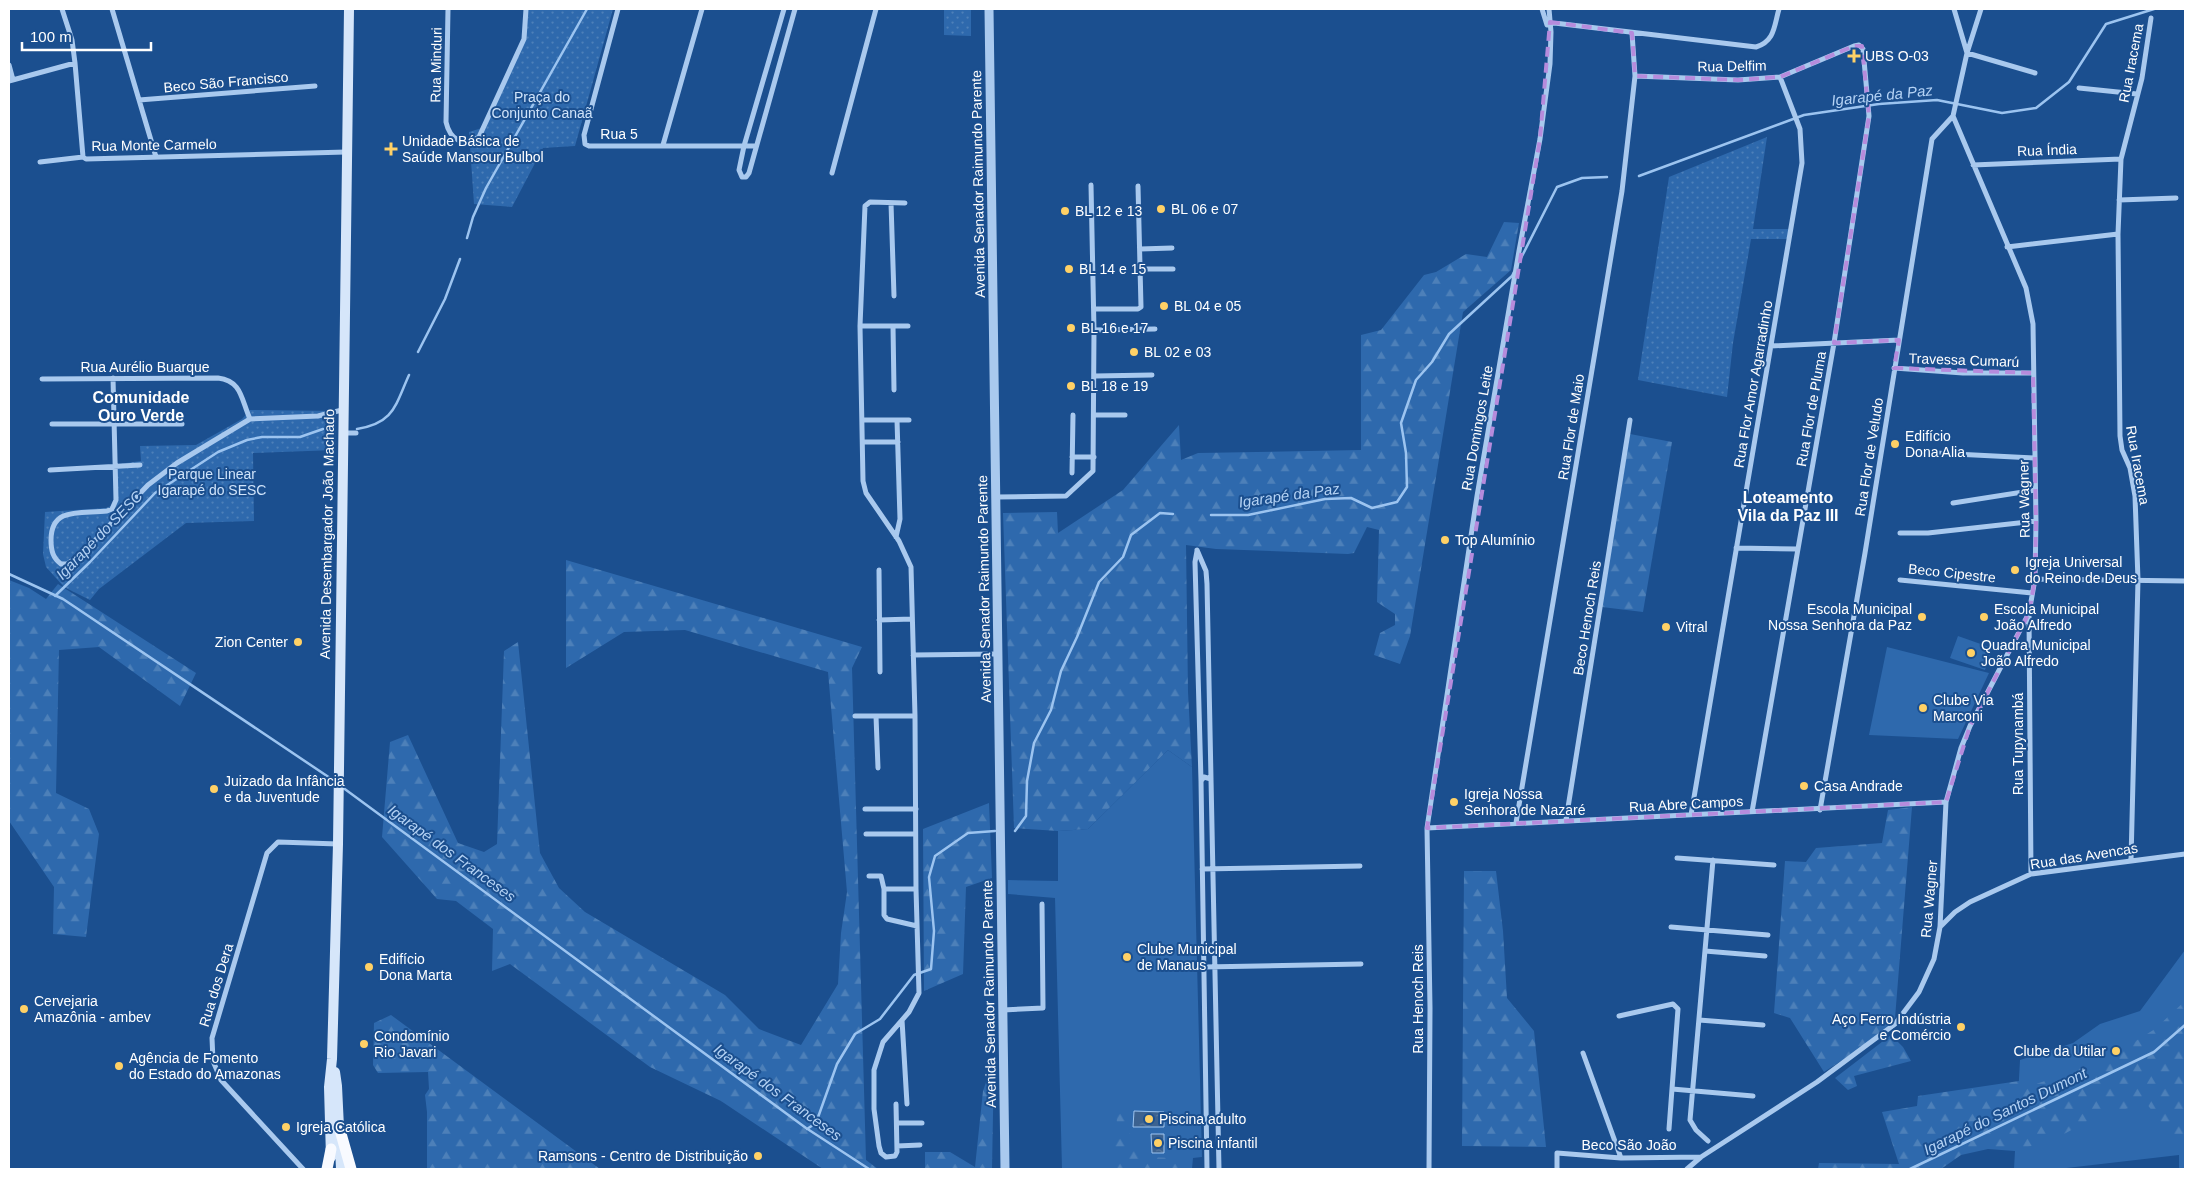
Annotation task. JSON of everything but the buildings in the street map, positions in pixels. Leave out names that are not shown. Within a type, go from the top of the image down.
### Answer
[{"type":"highway","points":[[340,1130],[351,1169]]},
{"type":"highway","points":[[327,1169],[331,1149]]},
{"type":"main road","name":"Avenida Desembargador João Machado","points":[[331,1169],[329,1087],[332,1059],[338,844],[342,410],[349,9]]},
{"type":"main road","name":"Avenida Desembargador João Machado","points":[[332,1059],[337,1086],[341,1169]]},
{"type":"street","name":"Rua Monte Carmelo","points":[[62,9],[72,40],[83,156],[89,160],[346,152]]},
{"type":"street","points":[[112,9],[156,157]]},
{"type":"street","name":"Rua Minduri","points":[[448,9],[446,122],[454,140],[472,141],[479,137],[524,39],[526,9]]},
{"type":"street","name":"Rua 5","points":[[618,9],[583,140],[589,146],[663,145]]},
{"type":"street","points":[[702,9],[663,145],[756,146]]},
{"type":"street","points":[[784,9],[744,146],[739,170],[742,177],[746,177],[749,173],[795,9]]},
{"type":"street","points":[[832,173],[876,9]]},
{"type":"street","name":"Avenida Senador Raimundo Parente","points":[[989,9],[1005,1169]]},
{"type":"street","name":"Rua Domingos Leite","points":[[1427,828],[1477,496],[1540,140],[1550,64],[1551,32],[1542,9]]},
{"type":"street","name":"Rua Domingos Leite","points":[[1548,22],[1549,9]]},
{"type":"street","points":[[1548,22],[1756,47],[1764,45],[1770,40],[1779,9]]},
{"type":"street","points":[[1954,9],[1967,53]]},
{"type":"street","points":[[1953,113],[1967,53],[1981,9]]},
{"type":"street","name":"Rua Iracema","points":[[2131,860],[2138,580],[2135,496],[2130,468],[2122,450],[2120,436],[2118,234],[2122,159],[2142,78],[2151,18]]},
{"type":"street","name":"Rua Flor de Maio","points":[[1516,823],[1622,191],[1634,76],[1632,33]]},
{"type":"street","name":"Rua Flor de Pluma","points":[[1752,812],[1834,343],[1869,116],[1863,50],[1859,45],[1854,46]]},
{"type":"street","name":"Rua Delfim","points":[[1634,76],[1738,80],[1780,77],[1854,46]]},
{"type":"street","points":[[1967,53],[2035,73]]},
{"type":"street","points":[[9,65],[11,80],[75,63]]},
{"type":"street","name":"Rua Flor Amor Agarradinho","points":[[1691,815],[1802,163],[1800,129],[1795,110],[1780,77]]},
{"type":"street","name":"Beco São Francisco","points":[[139,100],[315,86]]},
{"type":"street","points":[[2079,88],[2137,94]]},
{"type":"street","name":"Rua Wagner","points":[[1687,1169],[1701,1157],[1817,1082],[1895,1024],[1919,992],[1934,959],[1940,927],[1946,802],[1961,748],[1970,726],[2029,613],[2034,579],[2036,521],[2030,303],[2026,288],[2007,247],[1953,113]]},
{"type":"street","name":"Rua Flor de Veludo","points":[[1820,810],[1865,553],[1932,139],[1953,113]]},
{"type":"street","points":[[40,162],[83,156]]},
{"type":"street","name":"Rua Índia","points":[[1973,165],[2122,159]]},
{"type":"street","points":[[996,498],[1066,496],[1091,475],[1093,471],[1095,376],[1090,185]]},
{"type":"street","points":[[1094,310],[1140,308],[1138,186]]},
{"type":"street","points":[[2119,200],[2176,198]]},
{"type":"street","points":[[896,1104],[897,1146],[895,1156],[892,1157],[881,1153],[879,1146],[874,1108],[874,1070],[883,1042],[916,1001],[919,992],[911,567],[896,537],[866,493],[864,482],[860,326],[865,206],[870,202],[905,203]]},
{"type":"street","points":[[891,202],[894,296]]},
{"type":"street","points":[[2007,247],[2118,234]]},
{"type":"street","points":[[1140,248],[1172,248]]},
{"type":"street","points":[[1140,269],[1173,269]]},
{"type":"street","points":[[860,326],[908,326]]},
{"type":"street","points":[[892,326],[894,390]]},
{"type":"street","points":[[1094,330],[1155,329]]},
{"type":"street","points":[[1771,346],[1899,340]]},
{"type":"street","name":"Travessa Cumarú","points":[[1894,368],[1963,373],[2032,373]]},
{"type":"street","points":[[1095,376],[1152,375]]},
{"type":"street","points":[[113,378],[116,500],[112,508],[107,511],[67,514],[58,518],[52,527],[51,541],[52,554],[61,564],[67,564],[83,554],[148,484],[176,463],[250,419],[318,416],[342,410]]},
{"type":"street","name":"Rua Aurélio Buarque","points":[[42,379],[229,379],[237,388],[250,419]]},
{"type":"street","points":[[1072,474],[1073,415]]},
{"type":"street","points":[[1094,415],[1125,415]]},
{"type":"street","points":[[862,420],[909,420]]},
{"type":"street","points":[[896,537],[900,519],[897,420]]},
{"type":"street","name":"Beco Henoch Reis","points":[[1566,820],[1630,420]]},
{"type":"street","points":[[52,424],[182,424]]},
{"type":"street","points":[[342,433],[356,433]]},
{"type":"street","points":[[863,442],[898,442]]},
{"type":"street","points":[[1935,453],[2034,458]]},
{"type":"street","points":[[1072,457],[1094,457]]},
{"type":"street","points":[[50,470],[140,465]]},
{"type":"street","points":[[1954,503],[2035,490]]},
{"type":"street","points":[[116,500],[128,506]]},
{"type":"street","points":[[1900,533],[2036,521]]},
{"type":"street","points":[[1736,548],[1797,549]]},
{"type":"street","points":[[1206,1169],[1201,781],[1195,562],[1197,550],[1206,571],[1207,584],[1219,1169]]},
{"type":"street","points":[[879,570],[880,672]]},
{"type":"street","points":[[2034,579],[2185,581]]},
{"type":"street","name":"Beco Cipestre","points":[[1900,580],[2032,593]]},
{"type":"street","name":"Rua Tupynambá","points":[[2029,613],[2030,874]]},
{"type":"street","points":[[879,620],[912,619]]},
{"type":"street","points":[[913,655],[998,654]]},
{"type":"street","points":[[855,716],[915,716]]},
{"type":"street","points":[[876,716],[878,768]]},
{"type":"street","points":[[1201,781],[1204,777],[1211,779]]},
{"type":"street","name":"Rua Abre Campos","points":[[1427,828],[1566,820],[1820,810],[1946,802]]},
{"type":"street","points":[[865,809],[916,809]]},
{"type":"street","name":"Rua Henoch Reis","points":[[1427,828],[1430,1008],[1429,1169]]},
{"type":"street","points":[[866,834],[915,834]]},
{"type":"street","name":"Rua dos Dera","points":[[303,1169],[221,1080],[213,1061],[212,1038],[267,853],[278,842],[338,844]]},
{"type":"street","name":"Rua das Avencas","points":[[1940,927],[1955,912],[1970,902],[2030,874],[2185,854]]},
{"type":"street","points":[[1677,858],[1774,864]]},
{"type":"street","points":[[1708,1141],[1696,1130],[1690,1120],[1713,860]]},
{"type":"street","points":[[1202,869],[1360,866]]},
{"type":"street","points":[[869,876],[881,876],[884,889],[884,915],[887,918],[917,926]]},
{"type":"street","points":[[884,889],[916,889]]},
{"type":"street","points":[[1003,1010],[1043,1008],[1042,904]]},
{"type":"street","points":[[1671,928],[1768,935]]},
{"type":"street","points":[[1705,952],[1766,956]]},
{"type":"street","points":[[1204,967],[1361,964]]},
{"type":"street","points":[[1619,1016],[1672,1004],[1678,1009],[1668,1129]]},
{"type":"street","points":[[902,1020],[907,1104]]},
{"type":"street","points":[[1699,1020],[1763,1025]]},
{"type":"street","points":[[1583,1053],[1621,1158]]},
{"type":"street","points":[[1672,1089],[1754,1096]]},
{"type":"street","points":[[1206,1106],[1218,1106]]},
{"type":"street","points":[[896,1124],[922,1123]]},
{"type":"street","points":[[897,1146],[920,1145]]},
{"type":"street","name":"Beco São João","points":[[1557,1169],[1558,1153],[1621,1158],[1701,1157]]},
{"type":"highlighted area","points":[[1550,22],[1632,33],[1635,76],[1738,80],[1780,77],[1854,46],[1862,46],[1869,116],[1834,343],[1899,340],[1894,368],[2033,373],[2036,521],[2035,579],[2029,613],[1970,726],[1946,802],[1427,828],[1540,139]]},
{"type":"green space","name":"Praça do Conjunto Canaã","points":[[528,9],[613,9],[575,146],[543,148],[512,207],[474,204],[469,132],[485,127],[526,36]]},
{"type":"green space","points":[[944,9],[971,9],[971,36],[944,35]]},
{"type":"green space","points":[[1767,137],[1753,229],[1792,229],[1790,239],[1751,239],[1733,343],[1727,397],[1638,380],[1669,177]]},
{"type":"green space","points":[[1504,222],[1519,223],[1511,270],[1463,312],[1410,636],[1400,664],[1374,655],[1380,633],[1395,625],[1395,614],[1377,602],[1379,530],[1367,527],[1354,553],[1348,554],[1216,549],[1186,545],[1188,692],[1192,767],[1168,750],[1088,829],[1058,831],[1014,828],[1003,513],[1057,512],[1058,533],[1123,490],[1179,425],[1181,460],[1198,453],[1361,450],[1361,335],[1381,330],[1424,275],[1436,272],[1466,254],[1487,257]]},
{"type":"green space","name":"Parque Linear Igarapé do SESC","points":[[250,410],[336,411],[335,450],[253,453],[254,521],[186,523],[99,589],[90,600],[64,587],[46,567],[43,554],[45,512],[106,508],[113,505],[118,464],[141,461],[140,446],[196,445],[242,419]]},
{"type":"green space","points":[[1630,434],[1672,442],[1643,612],[1602,607]]},
{"type":"green space","points":[[566,560],[862,647],[852,668],[866,1160],[878,1169],[823,1169],[721,1101],[650,1067],[510,964],[492,971],[493,929],[456,901],[437,899],[382,837],[390,742],[408,735],[458,843],[484,852],[497,844],[504,651],[518,642],[540,853],[559,888],[585,912],[725,995],[759,1029],[801,1045],[838,984],[841,933],[847,892],[828,672],[685,630],[624,632],[566,668]]},
{"type":"green space","points":[[9,580],[29,588],[46,599],[58,584],[196,673],[180,706],[99,647],[59,650],[56,793],[89,809],[99,834],[86,937],[53,934],[54,887],[9,821]]},
{"type":"green space","name":"Quadra Municipal João Alfredo","points":[[1958,636],[1992,648],[1985,670],[1950,658]]},
{"type":"green space","name":"Clube Via Marconi","points":[[1887,647],[1989,673],[1958,739],[1869,735]]},
{"type":"green space","name":"Clube Municipal de Manaus","points":[[1168,750],[1192,767],[1202,1157],[1193,1158],[1192,1169],[1062,1169],[1055,898],[1008,894],[1008,880],[1058,881],[1058,831],[1088,829]]},
{"type":"green space","points":[[989,803],[992,878],[966,887],[963,974],[924,991],[923,829]]},
{"type":"green space","points":[[1912,807],[1895,1018],[1881,1035],[1824,1072],[1790,1018],[1774,1013],[1785,861],[1806,862],[1816,848],[1882,843],[1888,810]]},
{"type":"green space","points":[[1464,871],[1496,871],[1503,931],[1507,998],[1534,1031],[1546,1147],[1462,1146]]},
{"type":"green space","name":"Clube da Utilar","points":[[2185,950],[2185,1169],[2179,1169],[2179,1155],[2058,1169],[2014,1169],[2020,1060],[2073,1043],[2100,1024],[2140,1011]]},
{"type":"green space","points":[[2185,1001],[2185,1139],[2176,1141],[2146,1103],[2091,1119],[2057,1138],[2015,1151],[1988,1149],[1961,1155],[1941,1169],[1818,1169],[1819,1163],[1899,1164],[1882,1112],[1917,1106],[1918,1096],[2019,1081],[2036,1084],[2060,1076],[2110,1057],[2155,1029]]},
{"type":"green space","points":[[391,1015],[600,1169],[427,1169],[427,1112],[425,1095],[429,1089],[428,1072],[378,1073],[373,1065],[374,1023]]},
{"type":"green space","points":[[1891,1035],[1903,1047],[1911,1061],[1854,1076],[1857,1086],[1848,1090],[1835,1078]]},
{"type":"green space","points":[[994,1059],[992,1169],[925,1169],[925,1152],[950,1152],[975,1167],[983,1091]]},
{"type":"green space","points":[[1116,1109],[1125,1109],[1126,1132],[1139,1141],[1143,1157],[1173,1158],[1174,1126],[1183,1128],[1181,1169],[1115,1169],[1114,1126],[1117,1124]]},
{"type":"water","name":"Piscina adulto","points":[[1134,1111],[1164,1112],[1164,1127],[1133,1127]]},
{"type":"water","name":"Piscina infantil","points":[[1151,1134],[1164,1134],[1164,1153],[1152,1153]]},
{"type":"waterway","name":"Igarapé do SESC","points":[[467,238],[473,217],[486,188],[587,9]]},
{"type":"waterway","name":"Igarapé da Paz","points":[[1639,176],[1804,115],[1879,104],[1937,100],[2002,113],[2036,108],[2069,82],[2106,24],[2154,9]]},
{"type":"waterway","name":"Igarapé da Paz","points":[[1519,262],[1557,187],[1582,178],[1607,177]]},
{"type":"waterway","name":"Igarapé do SESC","points":[[418,352],[445,299],[460,259]]},
{"type":"waterway","name":"Igarapé da Paz","points":[[1211,515],[1248,515],[1325,499],[1351,498],[1372,508],[1397,502],[1407,487],[1406,453],[1401,423],[1416,380],[1432,362],[1449,334],[1512,276],[1514,272]]},
{"type":"waterway","name":"Igarapé do SESC","points":[[357,429],[379,422],[392,411],[409,375]]},
{"type":"waterway","name":"Igarapé do SESC","points":[[55,596],[155,493],[218,452],[247,440],[262,437],[300,437],[323,429]]},
{"type":"waterway","name":"Igarapé da Paz","points":[[1015,831],[1026,816],[1027,781],[1034,743],[1051,710],[1061,671],[1099,582],[1123,557],[1131,535],[1160,513],[1173,514]]},
{"type":"waterway","name":"Igarapé dos Franceses","points":[[9,574],[63,599],[336,782]]},
{"type":"waterway","name":"Igarapé dos Franceses","points":[[342,787],[806,1128],[869,1169]]},
{"type":"waterway","name":"Igarapé da Paz","points":[[807,1129],[816,1123],[837,1064],[855,1034],[880,1019],[914,975],[931,969],[934,931],[929,877],[935,856],[968,833],[995,831]]},
{"type":"waterway","name":"Igarapé do Santos Dumont","points":[[1910,1169],[2154,1052],[2185,1025]]},
{"type":"place","name":"UBS O-03","points":[[1854,56]]},
{"type":"place","name":"Unidade Básica de Saúde Mansour Bulbol","points":[[391,149]]},
{"type":"place","name":"BL 06 e 07","points":[[1161,209]]},
{"type":"place","name":"BL 12 e 13","points":[[1065,211]]},
{"type":"place","name":"BL 14 e 15","points":[[1069,269]]},
{"type":"place","name":"BL 04 e 05","points":[[1164,306]]},
{"type":"place","name":"BL 16 e 17","points":[[1071,328]]},
{"type":"place","name":"BL 02 e 03","points":[[1134,352]]},
{"type":"place","name":"BL 18 e 19","points":[[1071,386]]},
{"type":"place","name":"Edifício Dona Alia","points":[[1895,444]]},
{"type":"place","name":"Top Alumínio","points":[[1445,540]]},
{"type":"place","name":"Igreja Universal do Reino de Deus","points":[[2015,570]]},
{"type":"place","name":"Escola Municipal Nossa Senhora da Paz","points":[[1922,617]]},
{"type":"place","name":"Escola Municipal João Alfredo","points":[[1984,617]]},
{"type":"place","name":"Vitral","points":[[1666,627]]},
{"type":"place","name":"Zion Center","points":[[298,642]]},
{"type":"place","name":"Quadra Municipal João Alfredo","points":[[1971,653]]},
{"type":"place","name":"Clube Via Marconi","points":[[1923,708]]},
{"type":"place","name":"Casa Andrade","points":[[1804,786]]},
{"type":"place","name":"Juizado da Infância e da Juventude","points":[[214,789]]},
{"type":"place","name":"Igreja Nossa Senhora de Nazaré","points":[[1454,802]]},
{"type":"place","name":"Clube Municipal de Manaus","points":[[1127,957]]},
{"type":"place","name":"Edifício Dona Marta","points":[[369,967]]},
{"type":"place","name":"Cervejaria Amazônia - ambev","points":[[24,1009]]},
{"type":"place","name":"Aço Ferro Indústria e Comércio","points":[[1961,1027]]},
{"type":"place","name":"Condomínio Rio Javari","points":[[364,1044]]},
{"type":"place","name":"Clube da Utilar","points":[[2116,1051]]},
{"type":"place","name":"Agência de Fomento do Estado do Amazonas","points":[[119,1066]]},
{"type":"place","name":"Piscina adulto","points":[[1149,1119]]},
{"type":"place","name":"Igreja Católica","points":[[286,1127]]},
{"type":"place","name":"Piscina infantil","points":[[1158,1143]]},
{"type":"place","name":"Ramsons - Centro de Distribuição","points":[[758,1156]]},
{"type":"district","name":"Comunidade Ouro Verde","points":[[141,406]]},
{"type":"district","name":"Loteamento Vila da Paz III","points":[[1788,506]]}]
